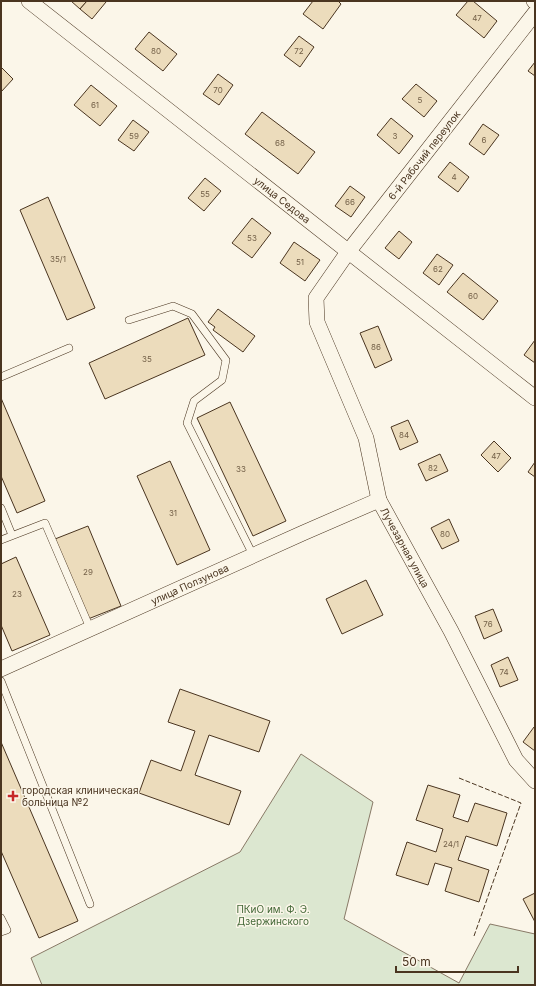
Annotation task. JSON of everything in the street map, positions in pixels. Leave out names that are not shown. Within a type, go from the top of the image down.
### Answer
[{"type":"street","name":"улица Седова","points":[[29,1],[534,396]]},
{"type":"street","name":"6-й Рабочий переулок","points":[[316,298],[348,252],[535,14]]},
{"type":"street","name":"Лучезарная улица","points":[[316,298],[317,322],[366,438],[379,500],[451,631],[516,760],[535,781]]},
{"type":"street","name":"улица Ползунова","points":[[1,668],[379,500]]},
{"type":"lane","points":[[129,320],[173,306],[192,314],[226,360],[222,380],[194,401],[187,423],[254,555]]},
{"type":"lane","points":[[1,376],[69,348]]},
{"type":"lane","points":[[1,508],[12,535]]},
{"type":"lane","points":[[1,540],[45,522],[90,628]]},
{"type":"lane","points":[[1,681],[90,904]]},
{"type":"lane","points":[[1,918],[7,930],[1,932]]},
{"type":"green space","name":"ПКиО им. Ф. Э. Дзержинского","points":[[301,754],[373,802],[344,919],[459,983],[490,924],[535,934],[535,985],[42,985],[31,958],[240,852]]},
{"type":"building","points":[[71,1],[87,1],[80,9]]},
{"type":"building","points":[[87,1],[106,2],[92,19],[80,9]]},
{"type":"building","points":[[313,1],[338,1],[341,4],[323,29],[303,14]]},
{"type":"building","points":[[468,1],[473,1],[497,21],[484,38],[456,15]]},
{"type":"building","points":[[149,32],[177,54],[163,71],[135,49]]},
{"type":"building","points":[[299,36],[314,47],[300,67],[284,55]]},
{"type":"building","points":[[535,62],[535,76],[528,71]]},
{"type":"building","points":[[1,67],[13,79],[1,92]]},
{"type":"building","points":[[218,74],[233,85],[219,105],[203,94]]},
{"type":"building","points":[[416,84],[437,101],[424,117],[402,99]]},
{"type":"building","points":[[91,85],[117,106],[100,126],[74,105]]},
{"type":"building","points":[[262,112],[315,152],[298,174],[245,134]]},
{"type":"building","points":[[391,118],[413,136],[399,154],[377,135]]},
{"type":"building","points":[[133,120],[149,132],[134,151],[118,140]]},
{"type":"building","points":[[483,124],[499,135],[484,155],[469,144]]},
{"type":"building","points":[[450,162],[469,177],[458,192],[438,177]]},
{"type":"building","points":[[205,178],[221,191],[204,211],[188,198]]},
{"type":"building","points":[[350,186],[365,197],[351,217],[335,206]]},
{"type":"building","points":[[48,197],[95,308],[67,320],[20,210]]},
{"type":"building","points":[[252,218],[271,233],[252,258],[232,243]]},
{"type":"building","points":[[399,231],[412,242],[399,259],[385,248]]},
{"type":"building","points":[[294,242],[320,260],[305,281],[280,263]]},
{"type":"building","points":[[437,254],[453,265],[439,285],[423,273]]},
{"type":"building","points":[[463,273],[498,301],[483,320],[447,292]]},
{"type":"building","points":[[218,309],[255,336],[243,352],[213,330],[215,327],[208,322]]},
{"type":"building","points":[[188,318],[205,355],[105,399],[89,363]]},
{"type":"building","points":[[378,326],[392,360],[375,368],[360,333]]},
{"type":"building","points":[[535,340],[535,363],[524,355]]},
{"type":"building","points":[[1,398],[45,501],[17,513],[1,476]]},
{"type":"building","points":[[230,402],[286,521],[253,536],[197,418]]},
{"type":"building","points":[[408,420],[418,442],[400,450],[391,427]]},
{"type":"building","points":[[494,441],[511,458],[498,472],[481,455]]},
{"type":"building","points":[[440,454],[448,471],[426,481],[418,464]]},
{"type":"building","points":[[170,461],[210,550],[177,565],[137,476]]},
{"type":"building","points":[[535,462],[535,477],[528,472]]},
{"type":"building","points":[[449,519],[459,541],[442,549],[431,528]]},
{"type":"building","points":[[88,526],[121,606],[88,619],[55,539]]},
{"type":"building","points":[[16,557],[50,635],[12,651],[1,625],[1,564]]},
{"type":"building","points":[[366,580],[383,615],[342,634],[326,599]]},
{"type":"building","points":[[493,609],[502,631],[484,639],[475,616]]},
{"type":"building","points":[[508,657],[518,680],[500,687],[491,665]]},
{"type":"building","points":[[180,689],[270,721],[259,752],[209,735],[195,775],[241,791],[229,825],[139,793],[151,760],[181,771],[195,731],[168,722]]},
{"type":"building","points":[[535,727],[535,751],[523,742]]},
{"type":"building","name":"городская клиническая больница №2","points":[[1,742],[78,921],[39,938],[1,851]]},
{"type":"building","points":[[428,785],[460,795],[453,817],[468,822],[475,803],[507,813],[497,846],[466,836],[458,860],[489,870],[479,902],[445,891],[452,868],[435,863],[428,885],[396,875],[407,842],[436,852],[443,829],[416,820]]},
{"type":"building","points":[[535,893],[535,922],[523,899]]},
{"type":"fence","points":[[459,778],[521,803],[474,936]]},
{"type":"place","name":"городская клиническая больница №2","points":[[13,796]]}]
